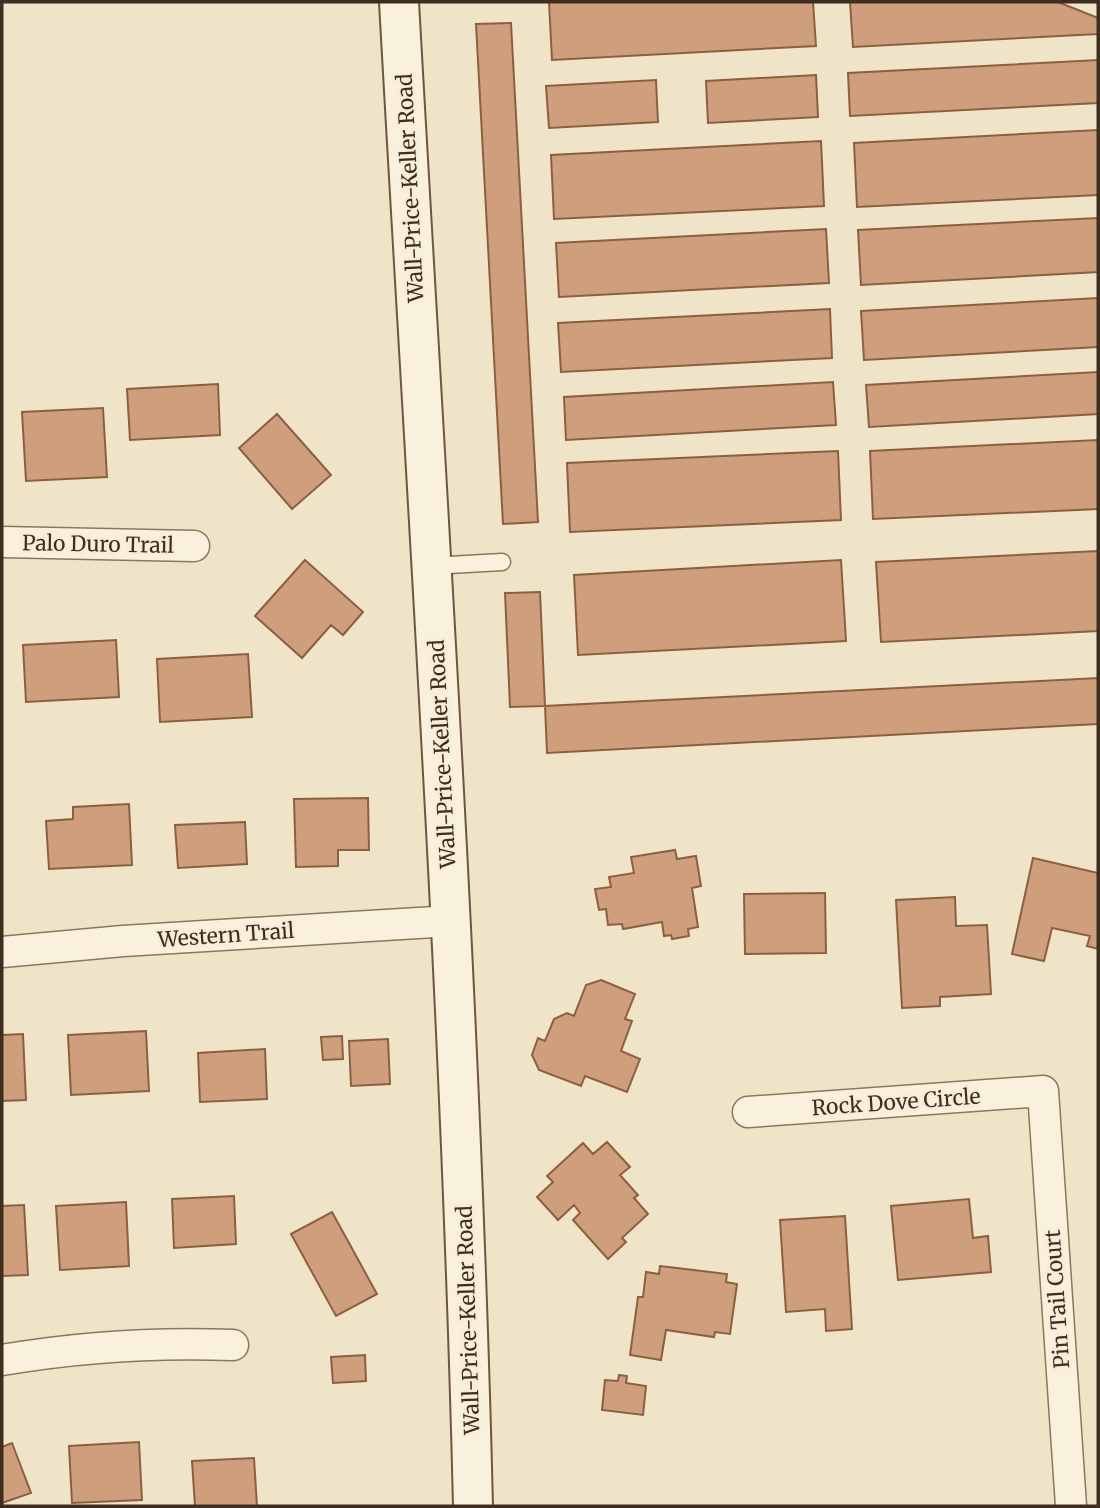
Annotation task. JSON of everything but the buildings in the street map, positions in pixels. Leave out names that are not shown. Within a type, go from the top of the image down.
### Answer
[{"type":"street","name":"Wall-Price-Keller Road","points":[[399,2],[451,921],[468,1312],[473,1506]]},
{"type":"street","name":"Palo Duro Trail","points":[[2,542],[194,546]]},
{"type":"street","name":"Western Trail","points":[[2,952],[124,941],[451,921]]},
{"type":"street","name":"Rock Dove Circle","points":[[748,1112],[1043,1091]]},
{"type":"street","name":"Pin Tail Court","points":[[1043,1091],[1071,1506]]},
{"type":"street","points":[[2,1360],[60,1350],[178,1343],[233,1345]]},
{"type":"lane","points":[[431,566],[502,562]]}]
